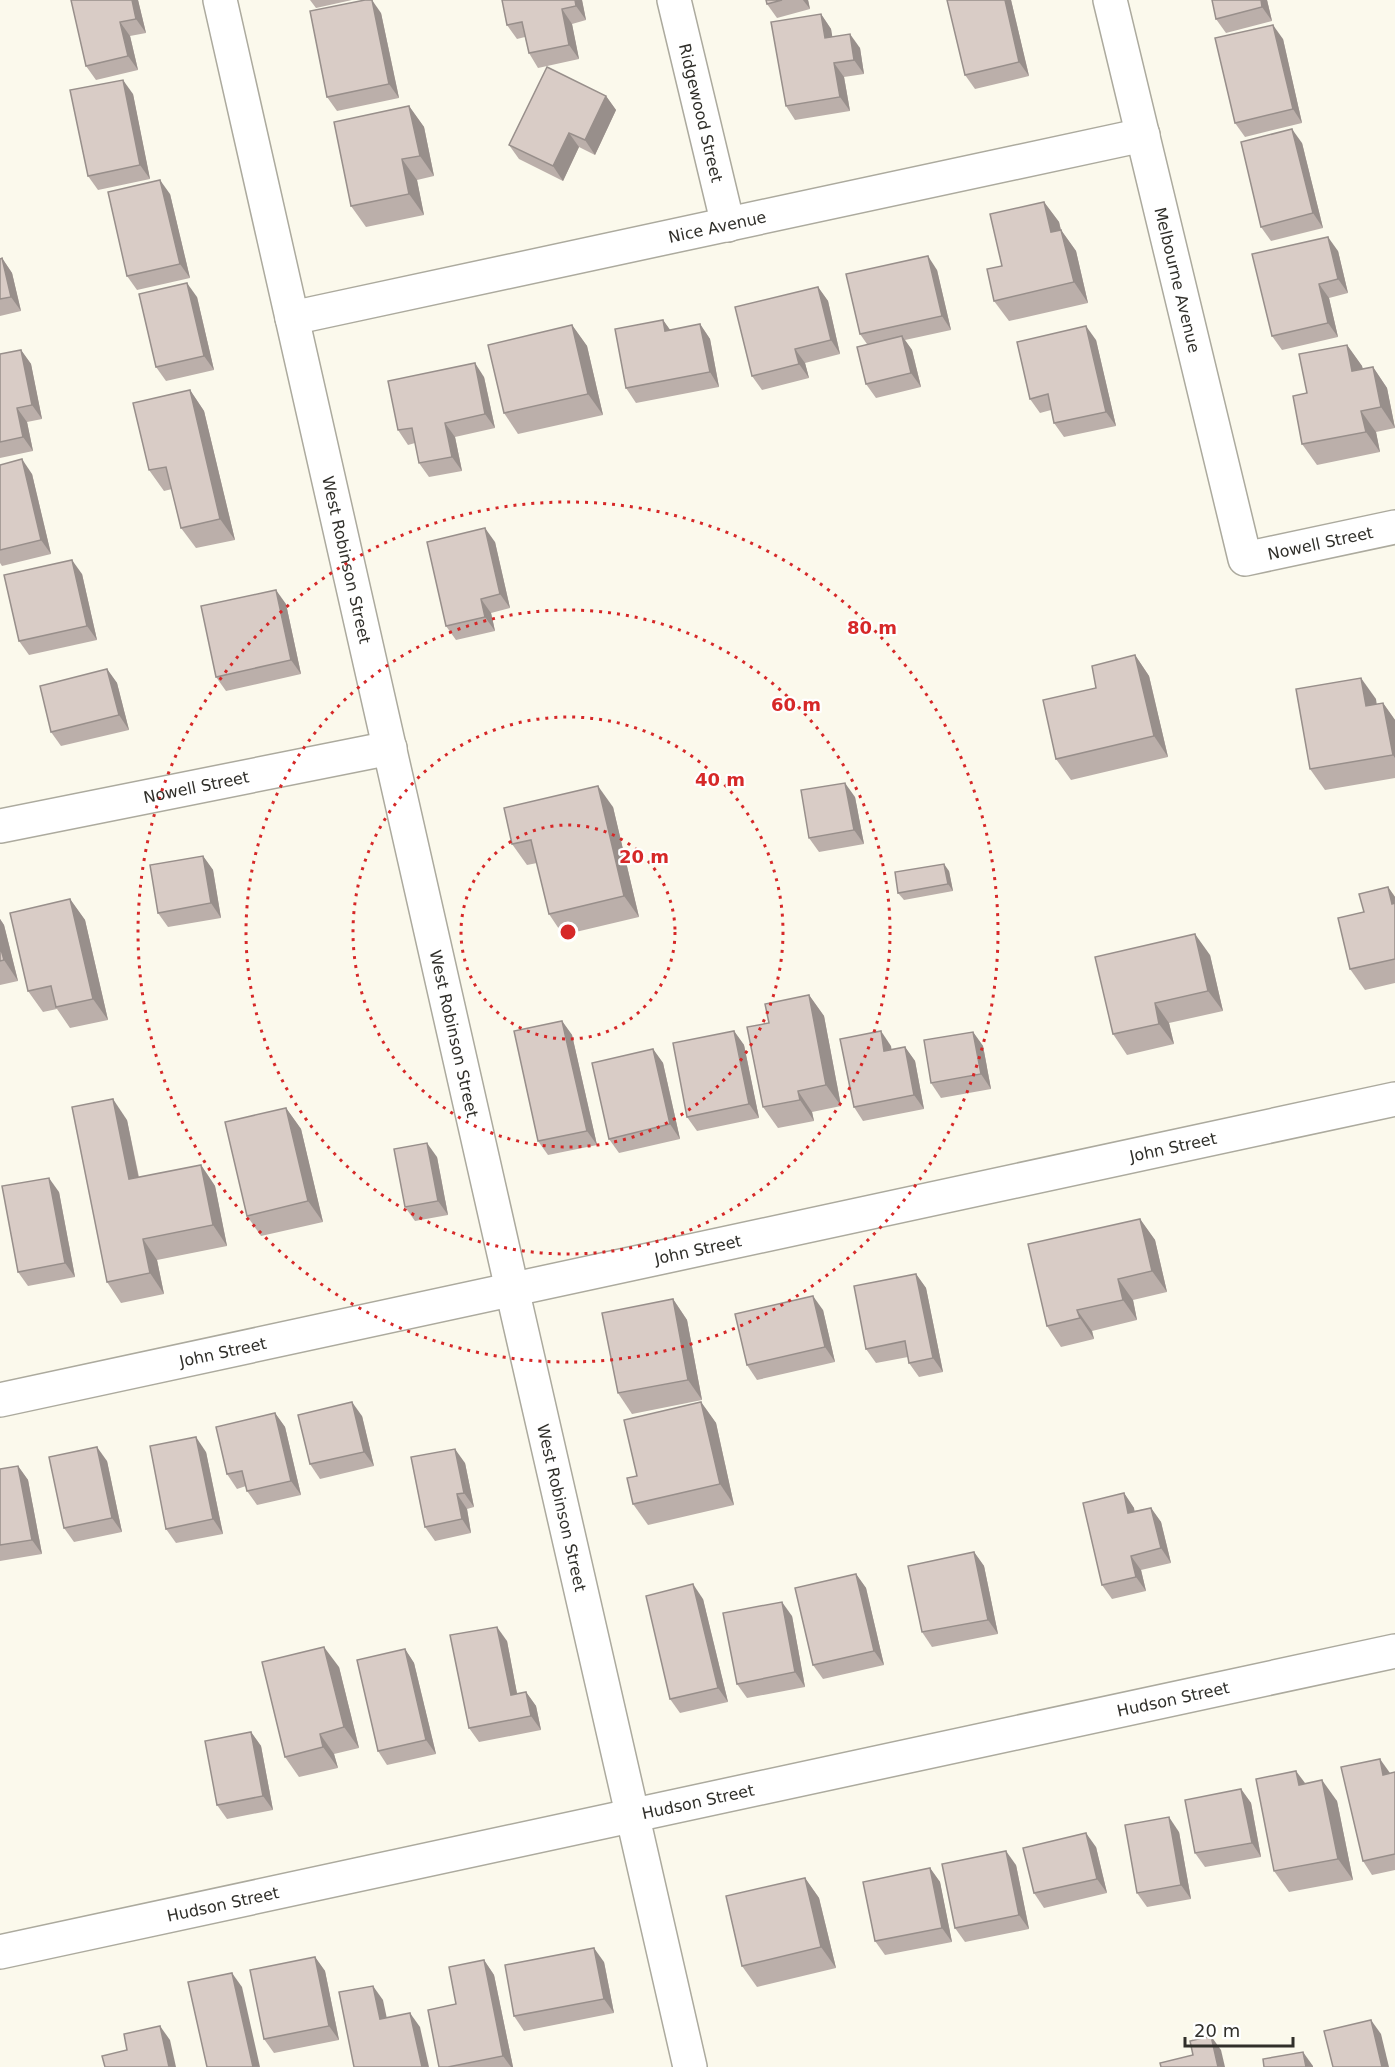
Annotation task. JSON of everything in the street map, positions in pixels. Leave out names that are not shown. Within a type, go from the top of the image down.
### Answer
[{"type":"street","name":"West Robinson Street","points":[[220,0],[690,2067]]},
{"type":"street","name":"Ridgewood Street","points":[[674,0],[728,225]]},
{"type":"street","name":"Melbourne Avenue","points":[[1110,0],[1245,559]]},
{"type":"street","name":"Nice Avenue","points":[[292,318],[1143,135]]},
{"type":"street","name":"Nowell Street","points":[[1245,559],[1395,527]]},
{"type":"street","name":"Nowell Street","points":[[0,826],[390,748]]},
{"type":"street","name":"John Street","points":[[0,1400],[1395,1098]]},
{"type":"street","name":"Hudson Street","points":[[0,1952],[1395,1651]]},
{"type":"building","points":[[71,0],[132,0],[136,19],[120,22],[128,56],[86,66]]},
{"type":"building","points":[[372,0],[389,84],[327,97],[310,11]]},
{"type":"building","points":[[502,0],[575,0],[576,6],[562,9],[569,45],[529,53],[522,22],[507,25]]},
{"type":"building","points":[[766,0],[782,0],[767,4]]},
{"type":"building","points":[[947,0],[1005,0],[1019,62],[965,75]]},
{"type":"building","points":[[1212,0],[1261,0],[1262,7],[1216,19]]},
{"type":"building","points":[[821,14],[825,38],[850,34],[854,60],[834,63],[840,97],[786,106],[771,22]]},
{"type":"building","points":[[1273,25],[1293,109],[1235,123],[1215,38]]},
{"type":"building","points":[[547,67],[606,96],[585,140],[569,133],[553,166],[509,145]]},
{"type":"building","points":[[123,80],[140,165],[88,176],[70,90]]},
{"type":"building","points":[[409,106],[420,156],[402,159],[409,194],[351,206],[334,122]]},
{"type":"building","points":[[1292,129],[1313,213],[1261,227],[1241,142]]},
{"type":"building","points":[[160,180],[180,264],[127,276],[108,192]]},
{"type":"building","points":[[1044,202],[1051,232],[1061,230],[1074,282],[994,301],[987,269],[1002,266],[990,214]]},
{"type":"building","points":[[1328,237],[1338,279],[1319,284],[1328,323],[1272,336],[1252,254]]},
{"type":"building","points":[[928,256],[942,316],[860,334],[846,274]]},
{"type":"building","points":[[2,258],[11,297],[0,299],[0,259]]},
{"type":"building","points":[[187,283],[204,356],[156,367],[139,294]]},
{"type":"building","points":[[818,287],[831,340],[795,349],[799,364],[752,376],[735,307]]},
{"type":"building","points":[[663,320],[665,331],[700,324],[710,372],[626,388],[615,329]]},
{"type":"building","points":[[572,325],[588,394],[504,413],[488,345]]},
{"type":"building","points":[[1086,326],[1106,412],[1054,423],[1048,394],[1030,399],[1017,342]]},
{"type":"building","points":[[902,336],[911,373],[866,384],[857,347]]},
{"type":"building","points":[[1347,345],[1352,371],[1373,367],[1381,407],[1361,411],[1366,432],[1302,444],[1293,396],[1307,393],[1299,354]]},
{"type":"building","points":[[21,350],[32,405],[17,408],[23,437],[0,442],[0,354]]},
{"type":"building","points":[[475,363],[485,414],[445,423],[452,457],[419,463],[412,428],[398,430],[388,381]]},
{"type":"building","points":[[190,390],[220,519],[181,528],[166,467],[149,470],[133,403]]},
{"type":"building","points":[[22,459],[41,540],[0,550],[0,465]]},
{"type":"building","points":[[485,528],[500,594],[481,599],[485,617],[446,626],[427,542]]},
{"type":"building","points":[[72,560],[87,626],[19,641],[4,575]]},
{"type":"building","points":[[276,590],[291,660],[216,677],[201,606]]},
{"type":"building","points":[[1135,655],[1154,736],[1056,759],[1043,700],[1096,688],[1092,666]]},
{"type":"building","points":[[107,669],[119,715],[51,732],[40,686]]},
{"type":"building","points":[[1361,678],[1366,706],[1383,703],[1393,755],[1310,769],[1296,689]]},
{"type":"building","points":[[845,783],[854,830],[809,838],[801,790]]},
{"type":"building","points":[[598,786],[624,896],[549,914],[531,840],[512,844],[504,808]]},
{"type":"building","points":[[203,856],[211,903],[158,913],[150,865]]},
{"type":"building","points":[[944,864],[948,884],[898,893],[895,872]]},
{"type":"building","points":[[1388,887],[1392,904],[1395,903],[1395,959],[1350,969],[1338,918],[1364,912],[1359,894]]},
{"type":"building","points":[[70,899],[93,999],[56,1007],[51,986],[28,991],[10,913]]},
{"type":"building","points":[[1195,934],[1208,991],[1155,1003],[1159,1024],[1113,1034],[1095,957]]},
{"type":"building","points":[[0,946],[4,960],[0,961]]},
{"type":"building","points":[[809,995],[826,1085],[798,1091],[800,1100],[763,1107],[747,1027],[769,1023],[765,1004]]},
{"type":"building","points":[[562,1021],[587,1131],[538,1141],[514,1031]]},
{"type":"building","points":[[734,1031],[749,1104],[687,1117],[673,1043]]},
{"type":"building","points":[[881,1031],[884,1051],[905,1047],[914,1095],[854,1107],[840,1039]]},
{"type":"building","points":[[973,1032],[981,1074],[931,1083],[924,1040]]},
{"type":"building","points":[[653,1049],[670,1124],[609,1139],[592,1063]]},
{"type":"building","points":[[113,1099],[129,1179],[201,1165],[213,1225],[143,1239],[150,1273],[107,1282],[72,1107]]},
{"type":"building","points":[[286,1108],[308,1201],[247,1216],[225,1122]]},
{"type":"building","points":[[427,1143],[438,1201],[405,1207],[394,1149]]},
{"type":"building","points":[[49,1178],[65,1263],[18,1272],[2,1186]]},
{"type":"building","points":[[1140,1219],[1152,1271],[1118,1279],[1123,1300],[1077,1310],[1080,1318],[1047,1326],[1028,1244]]},
{"type":"building","points":[[916,1274],[933,1358],[909,1363],[905,1341],[866,1349],[854,1286]]},
{"type":"building","points":[[813,1296],[825,1347],[747,1365],[735,1314]]},
{"type":"building","points":[[673,1299],[688,1380],[618,1393],[602,1313]]},
{"type":"building","points":[[352,1402],[364,1452],[310,1464],[298,1415]]},
{"type":"building","points":[[701,1402],[720,1484],[633,1504],[627,1478],[637,1476],[624,1420]]},
{"type":"building","points":[[275,1413],[291,1481],[247,1491],[242,1471],[227,1474],[216,1427]]},
{"type":"building","points":[[196,1437],[213,1519],[166,1529],[150,1446]]},
{"type":"building","points":[[97,1447],[112,1518],[64,1528],[49,1457]]},
{"type":"building","points":[[455,1449],[464,1493],[457,1494],[462,1519],[425,1527],[411,1457]]},
{"type":"building","points":[[18,1466],[32,1540],[0,1545],[0,1469]]},
{"type":"building","points":[[1124,1493],[1128,1513],[1151,1508],[1161,1548],[1131,1556],[1136,1577],[1102,1585],[1083,1503]]},
{"type":"building","points":[[974,1552],[988,1620],[922,1632],[908,1566]]},
{"type":"building","points":[[856,1574],[874,1651],[813,1665],[795,1588]]},
{"type":"building","points":[[693,1584],[718,1688],[670,1699],[646,1596]]},
{"type":"building","points":[[782,1602],[795,1672],[737,1684],[723,1613]]},
{"type":"building","points":[[497,1627],[511,1695],[526,1692],[531,1716],[469,1728],[450,1635]]},
{"type":"building","points":[[324,1647],[344,1727],[320,1734],[323,1747],[285,1757],[262,1662]]},
{"type":"building","points":[[405,1649],[426,1740],[378,1751],[357,1660]]},
{"type":"building","points":[[251,1732],[263,1796],[217,1805],[205,1741]]},
{"type":"building","points":[[1380,1759],[1383,1775],[1395,1772],[1395,1854],[1363,1861],[1341,1767]]},
{"type":"building","points":[[1296,1771],[1299,1785],[1322,1780],[1338,1859],[1274,1871],[1256,1779]]},
{"type":"building","points":[[1241,1789],[1252,1843],[1195,1853],[1185,1800]]},
{"type":"building","points":[[1169,1817],[1181,1885],[1137,1893],[1125,1825]]},
{"type":"building","points":[[1086,1833],[1097,1879],[1034,1893],[1023,1848]]},
{"type":"building","points":[[1006,1851],[1019,1915],[955,1928],[942,1864]]},
{"type":"building","points":[[930,1868],[942,1928],[875,1941],[863,1882]]},
{"type":"building","points":[[805,1878],[821,1947],[742,1966],[726,1896]]},
{"type":"building","points":[[594,1948],[604,1999],[514,2016],[505,1965]]},
{"type":"building","points":[[315,1957],[329,2026],[264,2039],[250,1970]]},
{"type":"building","points":[[484,1960],[503,2056],[439,2067],[428,2010],[456,2004],[449,1967]]},
{"type":"building","points":[[232,1973],[253,2067],[207,2067],[188,1982]]},
{"type":"building","points":[[373,1986],[380,2019],[410,2013],[422,2067],[354,2067],[339,1992]]},
{"type":"building","points":[[1371,2020],[1382,2067],[1333,2067],[1324,2031]]},
{"type":"building","points":[[160,2026],[169,2067],[105,2067],[102,2056],[127,2050],[124,2034]]},
{"type":"building","points":[[1211,2036],[1218,2067],[1161,2067],[1160,2063],[1193,2055],[1190,2041]]},
{"type":"building","points":[[1303,2052],[1306,2067],[1264,2067],[1263,2059]]}]
